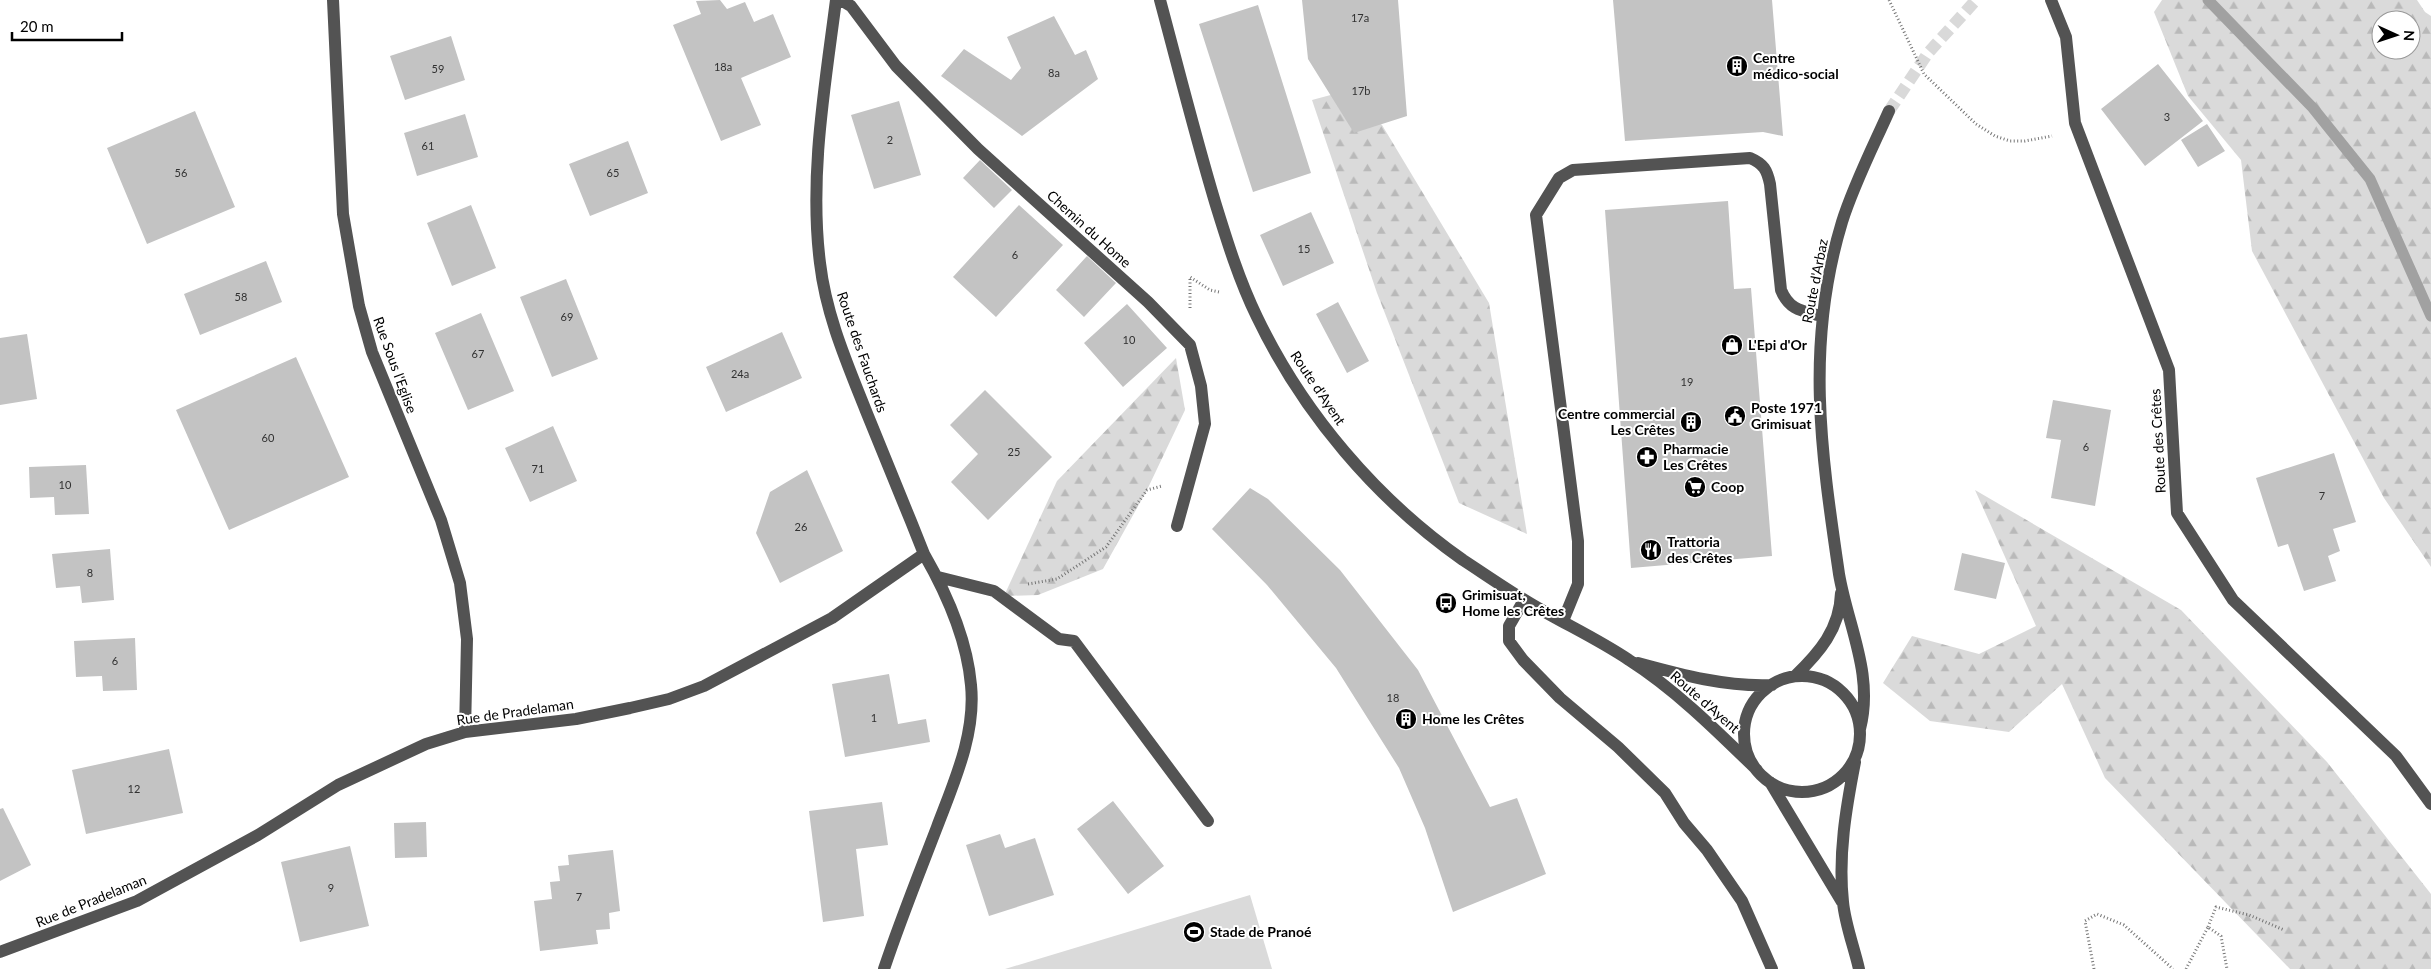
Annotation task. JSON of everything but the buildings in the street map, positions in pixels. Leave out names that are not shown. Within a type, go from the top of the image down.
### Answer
[{"type":"street","name":"Rue Sous l'Eglise","points":[[332,0],[343,214],[358,306],[372,352],[441,520],[460,583],[466,639],[465,732]]},
{"type":"street","name":"Route des Fauchards","points":[[836,0],[821,118],[817,201],[820,263],[833,324],[851,376],[924,554],[938,577],[965,645],[972,686],[970,718],[963,758],[884,969]]},
{"type":"street","name":"Chemin du Home","points":[[841,0],[851,6],[896,66],[978,149],[1148,302],[1190,345]]},
{"type":"street","name":"Route d'Ayent","points":[[1160,0],[1208,177],[1230,248],[1257,317],[1285,368],[1336,442],[1381,490],[1416,523],[1461,559],[1524,600],[1631,660],[1685,702],[1757,770]]},
{"type":"street","name":"Route des Crêtes","points":[[2051,0],[2066,37],[2074,123],[2169,370],[2177,513],[2234,600],[2396,756],[2431,804]]},
{"type":"street","name":"Route d'Arbaz","points":[[1860,729],[1866,693],[1856,636],[1841,586],[1826,489],[1820,429],[1818,366],[1821,316],[1829,272],[1842,221],[1863,167],[1889,111]]},
{"type":"street","points":[[1563,621],[1578,584],[1578,541],[1536,215],[1559,178],[1573,170],[1750,158],[1760,163],[1767,171],[1770,184],[1781,290],[1784,299],[1791,307],[1797,310],[1821,316]]},
{"type":"street","points":[[1177,526],[1205,424],[1200,386],[1190,345]]},
{"type":"street","name":"Rue de Pradelaman","points":[[0,952],[137,901],[258,835],[338,785],[426,744],[465,732],[576,719],[669,699],[704,686],[832,618],[924,554]]},
{"type":"street","points":[[938,577],[994,591],[1059,638],[1074,642],[1208,821]]},
{"type":"street","name":"Route d'Arbaz","points":[[1795,676],[1812,660],[1828,640],[1841,604],[1841,586]]},
{"type":"street","points":[[1524,600],[1509,626],[1509,642],[1523,660],[1560,698],[1618,747],[1665,793],[1684,823],[1707,850],[1742,901],[1772,969]]},
{"type":"street","name":"Route d'Ayent","points":[[1631,660],[1718,682],[1746,686],[1772,685]]},
{"type":"street","points":[[1843,904],[1770,782],[1757,770],[1745,745],[1745,726],[1754,702],[1772,685],[1795,676],[1812,677],[1835,686],[1852,705],[1860,729],[1843,840],[1841,873],[1843,904],[1859,969]]},
{"type":"street","points":[[1770,782],[1795,792],[1822,788],[1843,775],[1857,754]]},
{"type":"path","points":[[1889,0],[1924,74],[1976,124],[1995,136],[2010,141],[2025,141],[2078,132]]},
{"type":"path","points":[[1190,345],[1190,277],[1210,290],[1220,292]]},
{"type":"path","points":[[994,591],[1057,579],[1106,547],[1147,490],[1190,480]]},
{"type":"path","points":[[2186,969],[2208,927],[2216,907],[2249,915],[2284,930]]},
{"type":"path","points":[[2094,969],[2085,921],[2097,914],[2124,925],[2173,969]]},
{"type":"path","points":[[2208,927],[2221,936],[2227,969]]},
{"type":"green space","points":[[2162,0],[2417,0],[2425,12],[2431,16],[2431,567],[2384,498],[2252,251],[2241,160],[2188,96],[2154,12]]},
{"type":"green space","points":[[1338,93],[1382,125],[1489,303],[1527,534],[1459,503],[1377,293],[1312,100]]},
{"type":"green space","points":[[1176,358],[1185,410],[1147,490],[1103,569],[1038,595],[1004,596],[1057,481]]},
{"type":"green space","points":[[1975,490],[2181,610],[2327,762],[2431,894],[2431,969],[2290,969],[2105,778],[2062,684],[2009,732],[1930,721],[1883,683],[1912,636],[1979,654],[2036,626]]},
{"type":"green space","name":"Stade de Pranoé","points":[[1250,895],[1272,969],[1005,969]]},
{"type":"waterway","points":[[2208,0],[2313,108],[2370,179],[2431,316]]},
{"type":"tunnel","points":[[1889,111],[1928,53],[1976,0]]},
{"type":"place","name":"Centre médico-social","points":[[1737,66]]},
{"type":"place","name":"L'Epi d'Or","points":[[1732,345]]},
{"type":"place","name":"Poste 1971 Grimisuat","points":[[1735,416]]},
{"type":"place","name":"Centre commercial Les Crêtes","points":[[1691,422]]},
{"type":"place","name":"Pharmacie Les Crêtes","points":[[1647,457]]},
{"type":"place","name":"Coop","points":[[1695,487]]},
{"type":"place","name":"Trattoria des Crêtes","points":[[1651,550]]},
{"type":"place","name":"Grimisuat, Home les Crêtes","points":[[1446,603]]},
{"type":"place","name":"Home les Crêtes","points":[[1406,719]]},
{"type":"place","name":"Stade de Pranoé","points":[[1194,932]]}]
